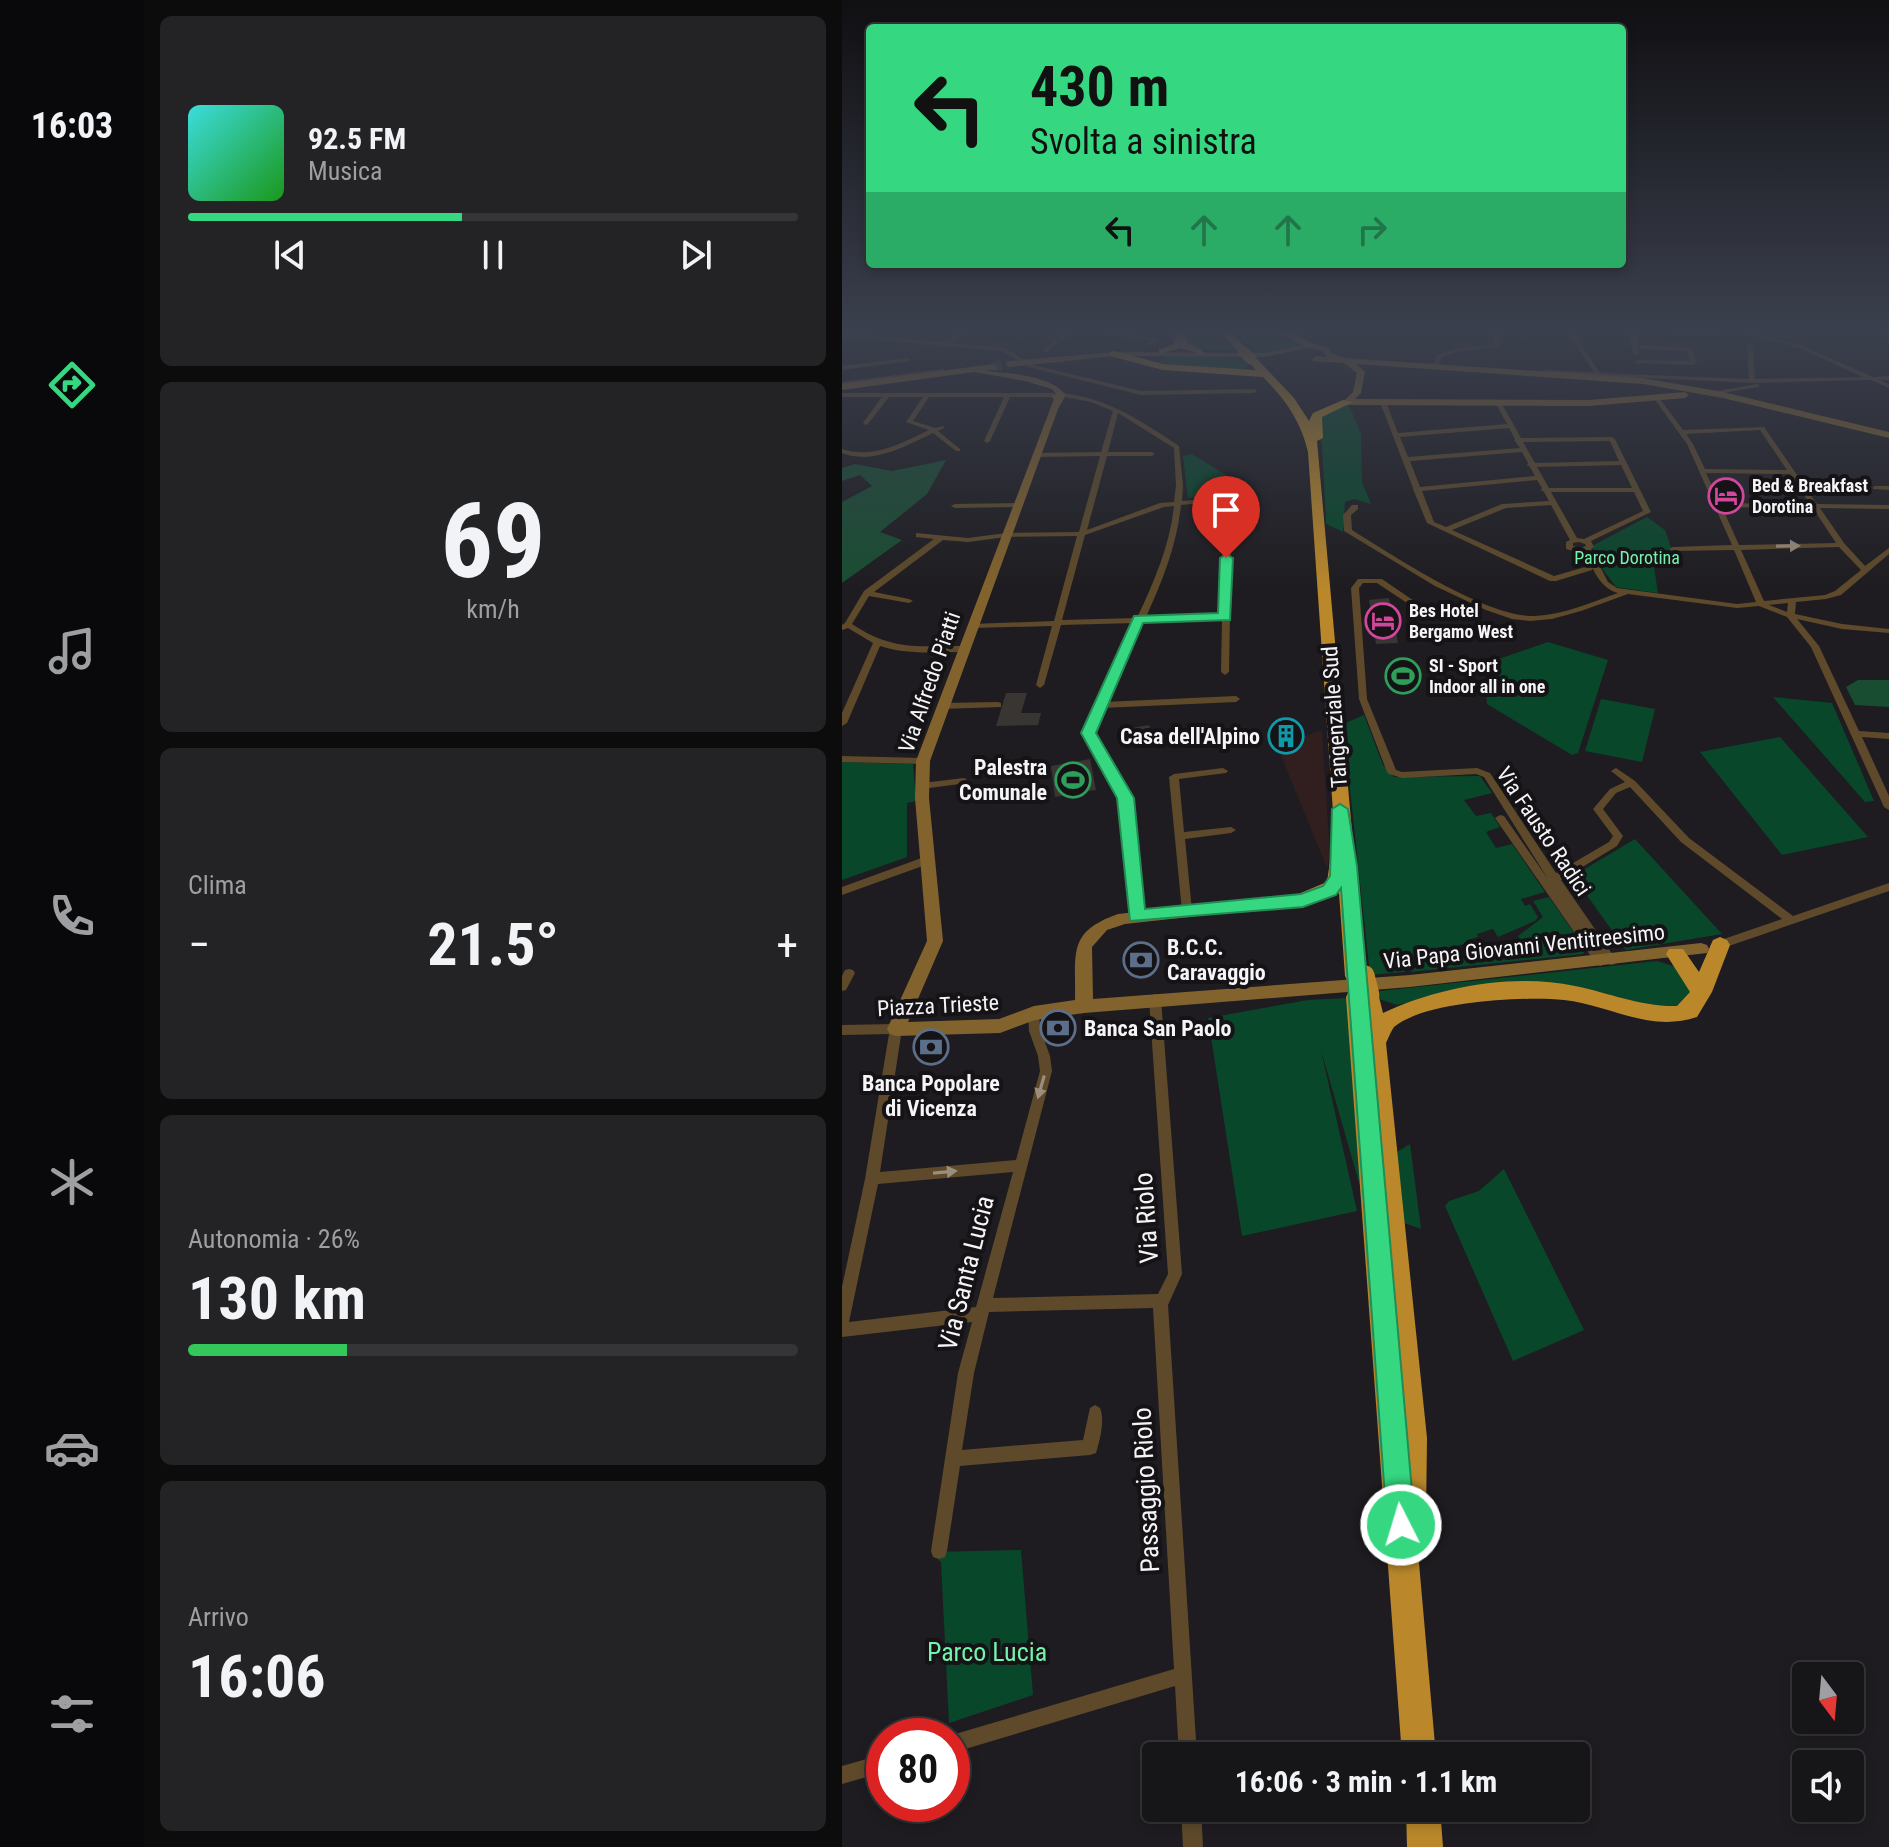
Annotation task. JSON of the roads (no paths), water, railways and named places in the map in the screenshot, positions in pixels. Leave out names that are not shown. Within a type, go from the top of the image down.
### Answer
[{"type":"highway","points":[[1303,417],[1309,428],[1318,491]]},
{"type":"highway","points":[[1317,417],[1314,423],[1319,448],[1318,491]]},
{"type":"highway","name":"Tangenziale Sud","points":[[1318,491],[1349,912],[1364,989],[1418,1742]]},
{"type":"highway","points":[[1303,900],[1329,891],[1338,882],[1340,809]]},
{"type":"highway","points":[[1348,866],[1364,989],[1377,1039],[1414,1451],[1408,1628]]},
{"type":"highway","points":[[1303,900],[1327,902],[1349,912]]},
{"type":"highway","points":[[1377,1039],[1385,1022],[1419,1008],[1473,994],[1526,990],[1588,996],[1669,1016],[1691,1010],[1701,992],[1710,947]]},
{"type":"highway","points":[[1676,954],[1701,992]]},
{"type":"highway","points":[[1364,989],[1391,1009],[1419,1008]]},
{"type":"highway","points":[[1424,1822],[1425,1847]]},
{"type":"main road","name":"Via Alfredo Piatti","points":[[896,1029],[935,941],[922,786],[923,761],[1049,417]]},
{"type":"main road","points":[[1813,417],[1889,435]]},
{"type":"main road","points":[[1084,1006],[1082,958],[1086,940],[1101,926],[1136,916],[1303,900]]},
{"type":"main road","name":"Via Papa Giovanni Ventitreesimo","points":[[1034,1013],[1155,999],[1410,981],[1606,962],[1710,947]]},
{"type":"main road","name":"Piazza Trieste","points":[[896,1029],[1000,1026],[1034,1013]]},
{"type":"street","points":[[866,423],[870,417]]},
{"type":"street","points":[[912,417],[909,422],[932,431],[958,450]]},
{"type":"street","points":[[987,441],[998,417]]},
{"type":"street","points":[[1040,685],[1114,417]]},
{"type":"street","points":[[1128,417],[1177,447],[1181,501],[1170,549],[1088,733],[1125,798],[1136,916]]},
{"type":"street","points":[[1389,417],[1428,520],[1553,579],[1589,568],[1584,547]]},
{"type":"street","points":[[1506,417],[1517,440],[1523,450],[1537,478],[1574,540],[1569,547],[1584,547],[1647,512],[1612,439],[1517,440]]},
{"type":"street","points":[[1672,417],[1703,471],[1762,605],[1791,618],[1856,631],[1889,631]]},
{"type":"street","points":[[1395,435],[1510,426]]},
{"type":"street","points":[[842,451],[848,455],[875,453],[942,427]]},
{"type":"street","points":[[1683,432],[1762,428],[1841,545],[1866,571]]},
{"type":"street","points":[[1405,459],[1523,450]]},
{"type":"street","points":[[1035,455],[1152,454]]},
{"type":"street","points":[[1530,465],[1624,463]]},
{"type":"street","points":[[1703,471],[1792,472]]},
{"type":"street","points":[[1416,489],[1537,478]]},
{"type":"street","points":[[1875,488],[1889,488]]},
{"type":"street","points":[[1544,490],[1637,490]]},
{"type":"street","points":[[919,535],[968,540],[1006,535],[1082,534],[1181,501],[1228,499],[1225,672]]},
{"type":"street","points":[[1446,530],[1505,506],[1552,503]]},
{"type":"street","points":[[955,506],[1017,505]]},
{"type":"street","points":[[1717,505],[1889,507]]},
{"type":"street","points":[[1355,507],[1347,515],[1348,531],[1411,570],[1513,616],[1536,619],[1626,592]]},
{"type":"street","points":[[940,538],[867,593],[845,626],[876,645],[904,649],[964,649]]},
{"type":"street","points":[[1673,549],[1841,545]]},
{"type":"street","points":[[1584,547],[1605,583],[1626,592],[1737,606],[1792,603],[1838,593],[1889,550]]},
{"type":"street","name":"Via Fausto Radici","points":[[1413,603],[1375,580],[1361,581],[1355,588],[1363,699],[1392,772],[1402,775],[1483,772],[1524,829],[1606,962]]},
{"type":"street","points":[[867,593],[909,601]]},
{"type":"street","points":[[1812,600],[1815,646]]},
{"type":"street","points":[[1792,603],[1791,618],[1815,646],[1889,807]]},
{"type":"street","points":[[972,626],[1225,617]]},
{"type":"street","points":[[842,723],[845,708],[876,645]]},
{"type":"street","points":[[1098,705],[1236,699]]},
{"type":"street","points":[[942,706],[998,705]]},
{"type":"street","points":[[1856,734],[1889,736]]},
{"type":"street","points":[[842,759],[923,761]]},
{"type":"street","points":[[1187,911],[1174,777],[1223,771]]},
{"type":"street","points":[[1616,771],[1632,783],[1685,840],[1792,921]]},
{"type":"street","points":[[922,786],[964,781]]},
{"type":"street","points":[[1553,880],[1613,844],[1618,836],[1615,829],[1598,809],[1613,791],[1632,783]]},
{"type":"street","points":[[1500,818],[1606,962]]},
{"type":"street","points":[[1181,836],[1231,830]]},
{"type":"street","points":[[842,891],[927,860]]},
{"type":"street","name":"Via Papa Giovanni Ventitreesimo","points":[[1710,947],[1868,897],[1889,887]]},
{"type":"street","name":"Via Papa Giovanni Ventitreesimo","points":[[1868,897],[1889,895]]},
{"type":"street","points":[[842,987],[849,973]]},
{"type":"street","name":"Via Riolo","points":[[1155,999],[1175,1274],[1160,1301]]},
{"type":"street","name":"Via Santa Lucia","points":[[939,1551],[966,1373],[1018,1166],[1046,1071],[1046,1060],[1032,1032],[1034,1013]]},
{"type":"street","points":[[843,1312],[872,1179],[896,1029]]},
{"type":"street","name":"Piazza Trieste","points":[[842,1030],[896,1029]]},
{"type":"street","points":[[872,1179],[1018,1166]]},
{"type":"street","points":[[842,1330],[982,1309],[1160,1301]]},
{"type":"street","name":"Passaggio Riolo","points":[[1160,1301],[1187,1742]]},
{"type":"street","points":[[953,1459],[1090,1447],[1095,1413]]},
{"type":"street","points":[[970,1739],[1183,1675]]},
{"type":"street","points":[[842,1775],[866,1768]]},
{"type":"street","points":[[1192,1822],[1193,1847]]},
{"type":"place","name":"Bed & Breakfast Dorotina","points":[[1726,496]]},
{"type":"place","name":"Bes Hotel Bergamo West","points":[[1383,621]]},
{"type":"place","name":"SI - Sport Indoor all in one","points":[[1403,676]]},
{"type":"place","name":"Casa dell'Alpino","points":[[1286,736]]},
{"type":"place","name":"Palestra Comunale","points":[[1073,780]]},
{"type":"place","name":"B.C.C. Caravaggio","points":[[1141,960]]},
{"type":"place","name":"Banca San Paolo","points":[[1058,1028]]},
{"type":"place","name":"Banca Popolare di Vicenza","points":[[931,1047]]},
{"type":"park label","name":"Parco Dorotina","points":[[1627,558]]},
{"type":"park label","name":"Parco Lucia","points":[[987,1652]]}]
